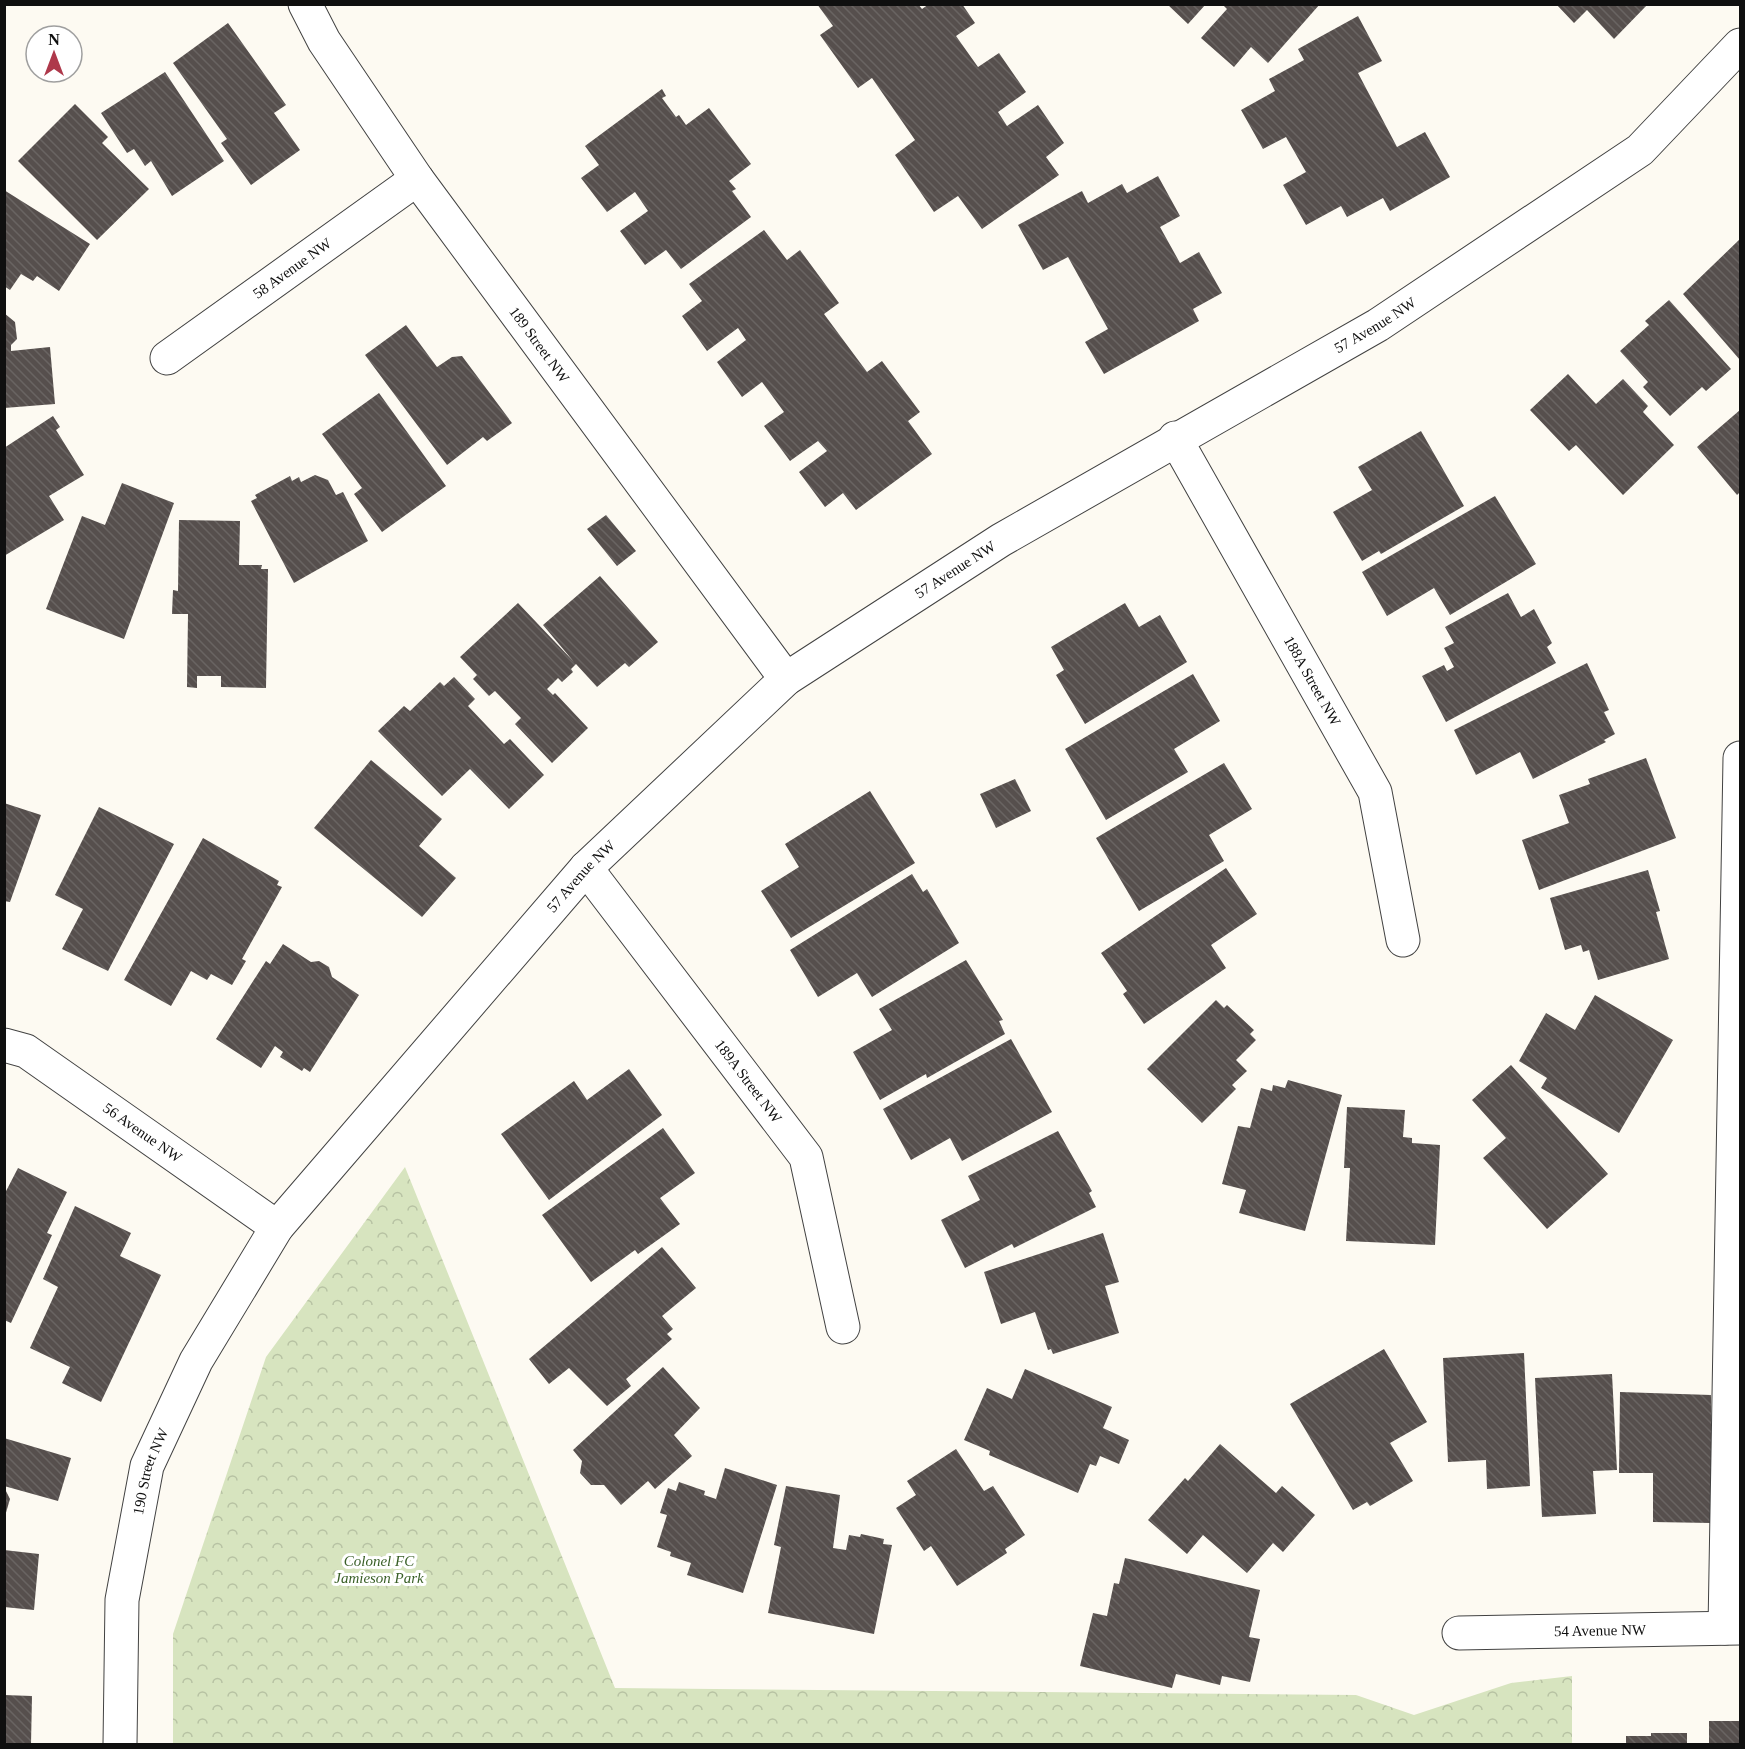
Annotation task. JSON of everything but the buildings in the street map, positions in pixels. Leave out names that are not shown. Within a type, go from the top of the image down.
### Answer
[{"type":"street","name":"189 Street NW","points":[[305,4],[324,41],[417,179],[786,679]]},
{"type":"street","name":"57 Avenue NW","points":[[277,1227],[586,868],[786,679],[1000,540],[1175,438],[1377,325],[1640,150],[1740,45]]},
{"type":"street","name":"58 Avenue NW","points":[[167,357],[417,179]]},
{"type":"street","name":"188A Street NW","points":[[1175,438],[1375,792],[1403,940]]},
{"type":"street","points":[[1733,1628],[1740,758]]},
{"type":"street","name":"189A Street NW","points":[[586,868],[806,1157],[843,1327]]},
{"type":"street","name":"56 Avenue NW","points":[[4,1044],[26,1051],[277,1227]]},
{"type":"street","name":"190 Street NW","points":[[120,1744],[122,1600],[147,1466],[196,1361],[277,1227]]},
{"type":"street","name":"54 Avenue NW","points":[[1459,1633],[1733,1628]]},
{"type":"green space","name":"Colonel FC Jamieson Park","points":[[405,1167],[615,1688],[1356,1695],[1414,1715],[1511,1683],[1572,1676],[1572,1744],[173,1744],[173,1634],[266,1357]]}]
